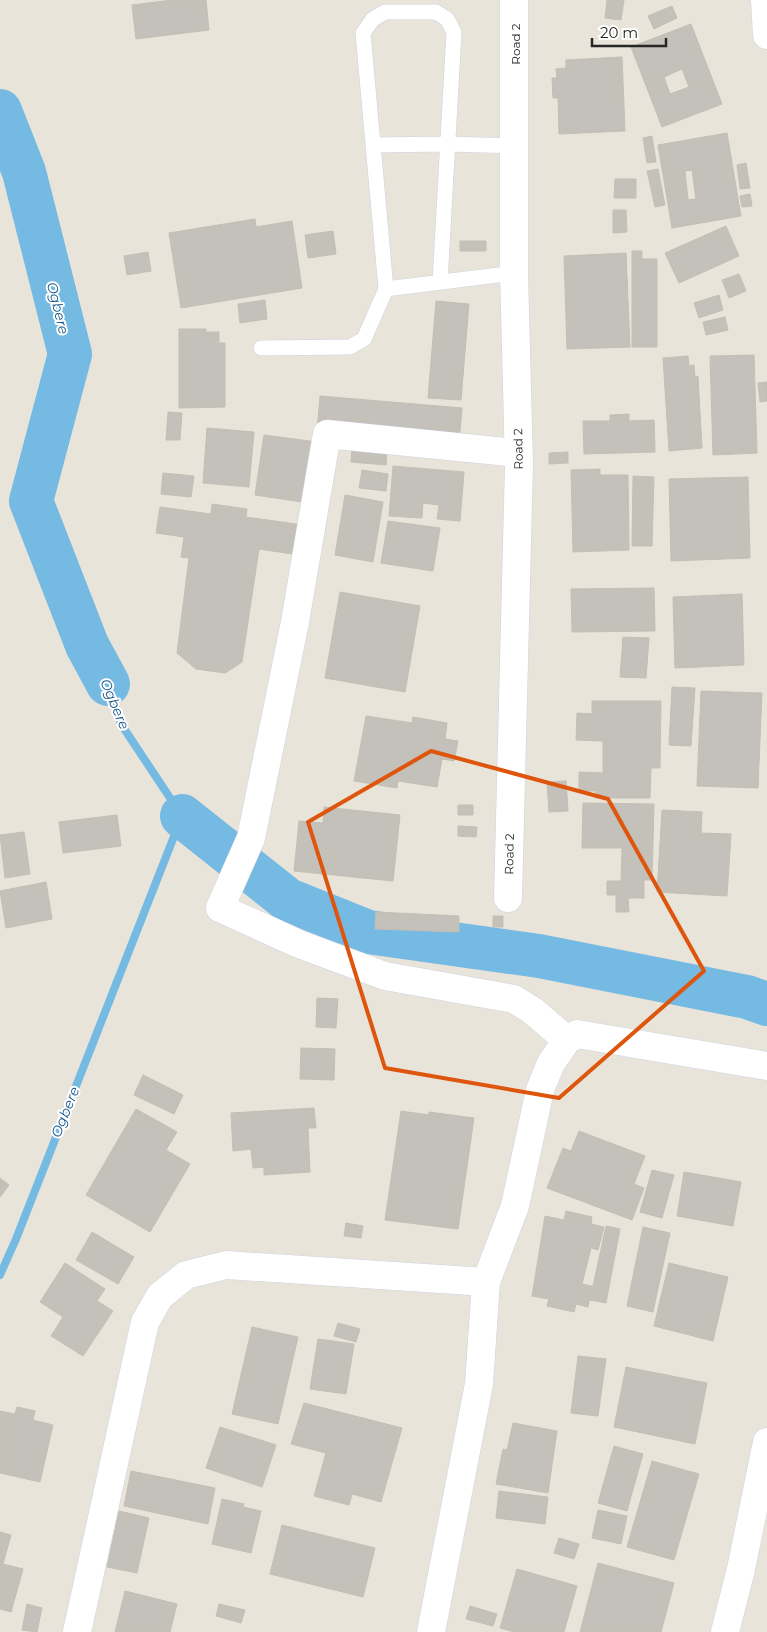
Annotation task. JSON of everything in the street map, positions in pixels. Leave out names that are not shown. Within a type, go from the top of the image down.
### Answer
[{"type":"street","name":"Road 2","points":[[508,898],[518,453],[514,273],[514,0]]},
{"type":"street","points":[[765,0],[767,35]]},
{"type":"street","points":[[518,453],[327,434],[295,622],[251,838],[234,872],[220,908],[299,944],[385,976],[514,999],[533,1011],[567,1040]]},
{"type":"street","points":[[431,1632],[479,1384],[486,1282],[515,1206],[540,1090],[551,1063],[567,1040],[578,1034],[767,1066]]},
{"type":"street","points":[[77,1632],[145,1322],[160,1296],[186,1275],[226,1265],[486,1282]]},
{"type":"street","points":[[725,1632],[741,1569],[767,1442]]},
{"type":"lane","points":[[261,348],[350,347],[364,339],[386,289],[364,34],[372,19],[385,12],[436,12],[447,19],[454,32],[440,282]]},
{"type":"lane","points":[[374,145],[447,144],[515,146]]},
{"type":"lane","points":[[386,289],[514,273]]},
{"type":"highlighted area","points":[[431,751],[608,799],[704,971],[559,1098],[385,1068],[308,822]]},
{"type":"building","points":[[172,0],[206,0],[209,30],[136,39],[132,5]]},
{"type":"building","points":[[607,0],[624,0],[621,20],[605,18]]},
{"type":"building","points":[[672,6],[677,18],[654,29],[648,16]]},
{"type":"building","points":[[691,24],[722,104],[662,127],[631,47]],"holes":[[[682,69],[689,87],[670,94],[664,77]]]},
{"type":"building","points":[[622,57],[625,131],[559,134],[558,98],[553,98],[552,78],[557,78],[556,69],[566,68],[566,60]]},
{"type":"building","points":[[727,133],[741,216],[672,228],[658,145]],"holes":[[[692,170],[696,199],[688,200],[685,171]]]},
{"type":"building","points":[[652,136],[656,162],[647,163],[643,138]]},
{"type":"building","points":[[746,163],[750,188],[740,189],[737,165]]},
{"type":"building","points":[[658,169],[665,205],[655,207],[647,171]]},
{"type":"building","points":[[615,179],[636,179],[636,198],[614,198]]},
{"type":"building","points":[[750,194],[752,206],[742,207],[740,196]]},
{"type":"building","points":[[613,210],[626,210],[627,232],[613,233]]},
{"type":"building","points":[[255,219],[256,227],[292,221],[302,288],[181,308],[169,233]]},
{"type":"building","points":[[726,226],[739,256],[679,283],[665,253]]},
{"type":"building","points":[[333,231],[336,254],[308,258],[305,235]]},
{"type":"building","points":[[460,241],[486,241],[486,251],[460,251]]},
{"type":"building","points":[[632,251],[642,251],[642,259],[657,259],[657,347],[632,347]]},
{"type":"building","points":[[148,252],[151,271],[127,275],[124,256]]},
{"type":"building","points":[[626,253],[630,347],[567,349],[564,256]]},
{"type":"building","points":[[739,274],[746,291],[729,298],[722,280]]},
{"type":"building","points":[[719,295],[723,310],[699,318],[694,303]]},
{"type":"building","points":[[265,300],[267,319],[240,323],[238,304]]},
{"type":"building","points":[[436,301],[469,304],[461,400],[428,398]]},
{"type":"building","points":[[725,317],[728,330],[706,335],[703,322]]},
{"type":"building","points":[[179,329],[206,329],[206,332],[219,332],[219,343],[225,343],[225,407],[179,408]]},
{"type":"building","points":[[754,355],[757,453],[713,455],[710,356]]},
{"type":"building","points":[[688,356],[689,366],[694,365],[695,377],[698,376],[702,448],[669,451],[663,358]]},
{"type":"building","points":[[767,382],[767,401],[760,402],[758,383]]},
{"type":"building","points":[[320,396],[462,408],[459,442],[317,431]]},
{"type":"building","points":[[168,412],[182,413],[180,440],[166,440]]},
{"type":"building","points":[[629,414],[629,421],[654,420],[655,452],[584,454],[583,421],[610,421],[610,415]]},
{"type":"building","points":[[207,428],[254,432],[249,487],[203,483]]},
{"type":"building","points":[[264,435],[317,442],[309,503],[255,495]]},
{"type":"building","points":[[352,446],[387,449],[386,465],[351,462]]},
{"type":"building","points":[[568,452],[568,463],[549,464],[549,453]]},
{"type":"building","points":[[393,466],[464,472],[460,521],[437,519],[439,505],[423,503],[422,518],[389,516]]},
{"type":"building","points":[[600,469],[600,475],[628,475],[629,550],[573,552],[571,470]]},
{"type":"building","points":[[362,470],[388,474],[386,491],[359,488]]},
{"type":"building","points":[[163,473],[194,476],[191,497],[161,494]]},
{"type":"building","points":[[633,476],[654,477],[652,546],[632,546]]},
{"type":"building","points":[[748,477],[750,558],[671,561],[669,479]]},
{"type":"building","points":[[345,495],[383,502],[373,562],[335,555]]},
{"type":"building","points":[[212,504],[247,509],[246,517],[303,525],[299,555],[259,549],[242,662],[225,673],[196,669],[177,653],[189,558],[181,557],[184,537],[156,533],[160,507],[211,514]]},
{"type":"building","points":[[388,521],[440,528],[433,571],[381,563]]},
{"type":"building","points":[[654,588],[655,631],[572,632],[571,589]]},
{"type":"building","points":[[340,592],[420,606],[405,692],[325,678]]},
{"type":"building","points":[[742,594],[744,665],[675,668],[673,597]]},
{"type":"building","points":[[623,637],[649,638],[646,678],[620,677]]},
{"type":"building","points":[[672,687],[695,688],[691,746],[669,745]]},
{"type":"building","points":[[701,691],[762,693],[758,788],[697,786]]},
{"type":"building","points":[[592,701],[661,701],[660,768],[651,768],[650,798],[595,798],[596,791],[579,791],[579,772],[603,773],[603,741],[576,740],[577,713],[592,714]]},
{"type":"building","points":[[366,716],[412,723],[413,717],[447,723],[445,739],[458,741],[454,761],[442,759],[437,787],[398,781],[397,788],[354,781]]},
{"type":"building","points":[[566,781],[568,811],[549,812],[547,782]]},
{"type":"building","points":[[583,803],[654,804],[652,880],[644,880],[644,898],[628,898],[629,912],[616,912],[616,895],[607,895],[607,881],[621,881],[622,848],[582,848]]},
{"type":"building","points":[[458,805],[473,805],[473,815],[458,815]]},
{"type":"building","points":[[324,807],[400,815],[393,881],[294,871],[299,821],[323,823]]},
{"type":"building","points":[[662,810],[702,812],[701,833],[731,834],[727,896],[657,892]]},
{"type":"building","points":[[117,815],[121,846],[63,853],[59,822]]},
{"type":"building","points":[[458,826],[477,827],[476,837],[458,836]]},
{"type":"building","points":[[24,832],[30,874],[5,878],[0,835]]},
{"type":"building","points":[[46,882],[52,919],[6,928],[0,891]]},
{"type":"building","points":[[376,912],[459,916],[459,932],[375,929]]},
{"type":"building","points":[[493,916],[503,916],[503,927],[493,927]]},
{"type":"building","points":[[317,998],[338,999],[336,1028],[316,1027]]},
{"type":"building","points":[[301,1048],[335,1049],[334,1080],[300,1079]]},
{"type":"building","points":[[143,1075],[183,1095],[174,1114],[134,1095]]},
{"type":"building","points":[[314,1108],[316,1128],[308,1128],[310,1172],[264,1175],[264,1167],[253,1168],[251,1149],[233,1151],[231,1113]]},
{"type":"building","points":[[136,1109],[177,1132],[166,1150],[190,1164],[150,1232],[86,1195]]},
{"type":"building","points":[[401,1111],[429,1115],[429,1112],[474,1118],[458,1229],[385,1220]]},
{"type":"building","points":[[579,1131],[645,1156],[634,1184],[644,1188],[632,1220],[547,1188],[563,1148],[571,1151]]},
{"type":"building","points":[[652,1170],[674,1175],[662,1218],[640,1212]]},
{"type":"building","points":[[684,1172],[741,1182],[733,1226],[677,1216]]},
{"type":"building","points":[[0,1178],[9,1185],[0,1197]]},
{"type":"building","points":[[566,1211],[592,1217],[591,1224],[604,1227],[598,1250],[591,1248],[582,1284],[592,1286],[588,1307],[576,1304],[574,1312],[547,1306],[549,1299],[532,1296],[545,1216],[564,1220]]},
{"type":"building","points":[[346,1223],[363,1226],[361,1238],[344,1236]]},
{"type":"building","points":[[606,1226],[620,1229],[606,1303],[590,1300]]},
{"type":"building","points":[[643,1227],[670,1233],[653,1312],[627,1306]]},
{"type":"building","points":[[92,1232],[134,1257],[118,1284],[76,1260]]},
{"type":"building","points":[[65,1263],[105,1289],[97,1301],[113,1311],[83,1356],[51,1336],[63,1317],[40,1302]]},
{"type":"building","points":[[669,1263],[728,1277],[713,1341],[654,1326]]},
{"type":"building","points":[[338,1323],[360,1329],[356,1342],[334,1336]]},
{"type":"building","points":[[252,1327],[298,1337],[278,1424],[232,1414]]},
{"type":"building","points":[[318,1339],[354,1344],[346,1394],[310,1389]]},
{"type":"building","points":[[578,1356],[606,1359],[598,1416],[571,1413]]},
{"type":"building","points":[[626,1367],[707,1383],[695,1444],[614,1427]]},
{"type":"building","points":[[304,1403],[402,1428],[381,1502],[352,1494],[349,1505],[314,1496],[326,1453],[291,1444]]},
{"type":"building","points":[[17,1407],[35,1411],[33,1420],[53,1425],[40,1482],[0,1473],[0,1411],[15,1414]]},
{"type":"building","points":[[513,1423],[557,1431],[548,1493],[496,1484],[503,1449],[507,1450]]},
{"type":"building","points":[[220,1427],[276,1445],[262,1487],[206,1468]]},
{"type":"building","points":[[614,1446],[643,1454],[627,1511],[598,1503]]},
{"type":"building","points":[[652,1461],[699,1474],[674,1560],[627,1547]]},
{"type":"building","points":[[131,1471],[215,1488],[208,1524],[124,1506]]},
{"type":"building","points":[[499,1491],[548,1497],[545,1524],[496,1518]]},
{"type":"building","points":[[222,1499],[244,1504],[243,1507],[261,1511],[251,1553],[212,1544]]},
{"type":"building","points":[[598,1510],[627,1516],[621,1544],[592,1538]]},
{"type":"building","points":[[119,1511],[149,1518],[137,1573],[107,1567]]},
{"type":"building","points":[[282,1525],[375,1548],[363,1597],[270,1574]]},
{"type":"building","points":[[0,1532],[11,1535],[3,1564],[23,1569],[11,1612],[0,1609]]},
{"type":"building","points":[[559,1538],[579,1544],[574,1559],[554,1553]]},
{"type":"building","points":[[598,1563],[674,1583],[661,1632],[580,1632]]},
{"type":"building","points":[[517,1569],[577,1586],[564,1632],[514,1632],[500,1628]]},
{"type":"building","points":[[125,1591],[177,1604],[170,1632],[115,1632]]},
{"type":"building","points":[[27,1604],[42,1608],[37,1632],[22,1630]]},
{"type":"building","points":[[219,1604],[245,1610],[241,1623],[216,1616]]},
{"type":"building","points":[[470,1606],[497,1614],[493,1626],[466,1619]]},
{"type":"waterway","name":"Ogbere","points":[[0,111],[24,172],[70,354],[31,501],[87,645],[108,684]]},
{"type":"waterway","name":"Ogbere","points":[[0,1275],[16,1239],[182,816],[121,724],[108,684]]},
{"type":"waterway","points":[[182,816],[288,900],[368,932],[539,956],[747,997],[767,1004]]}]
